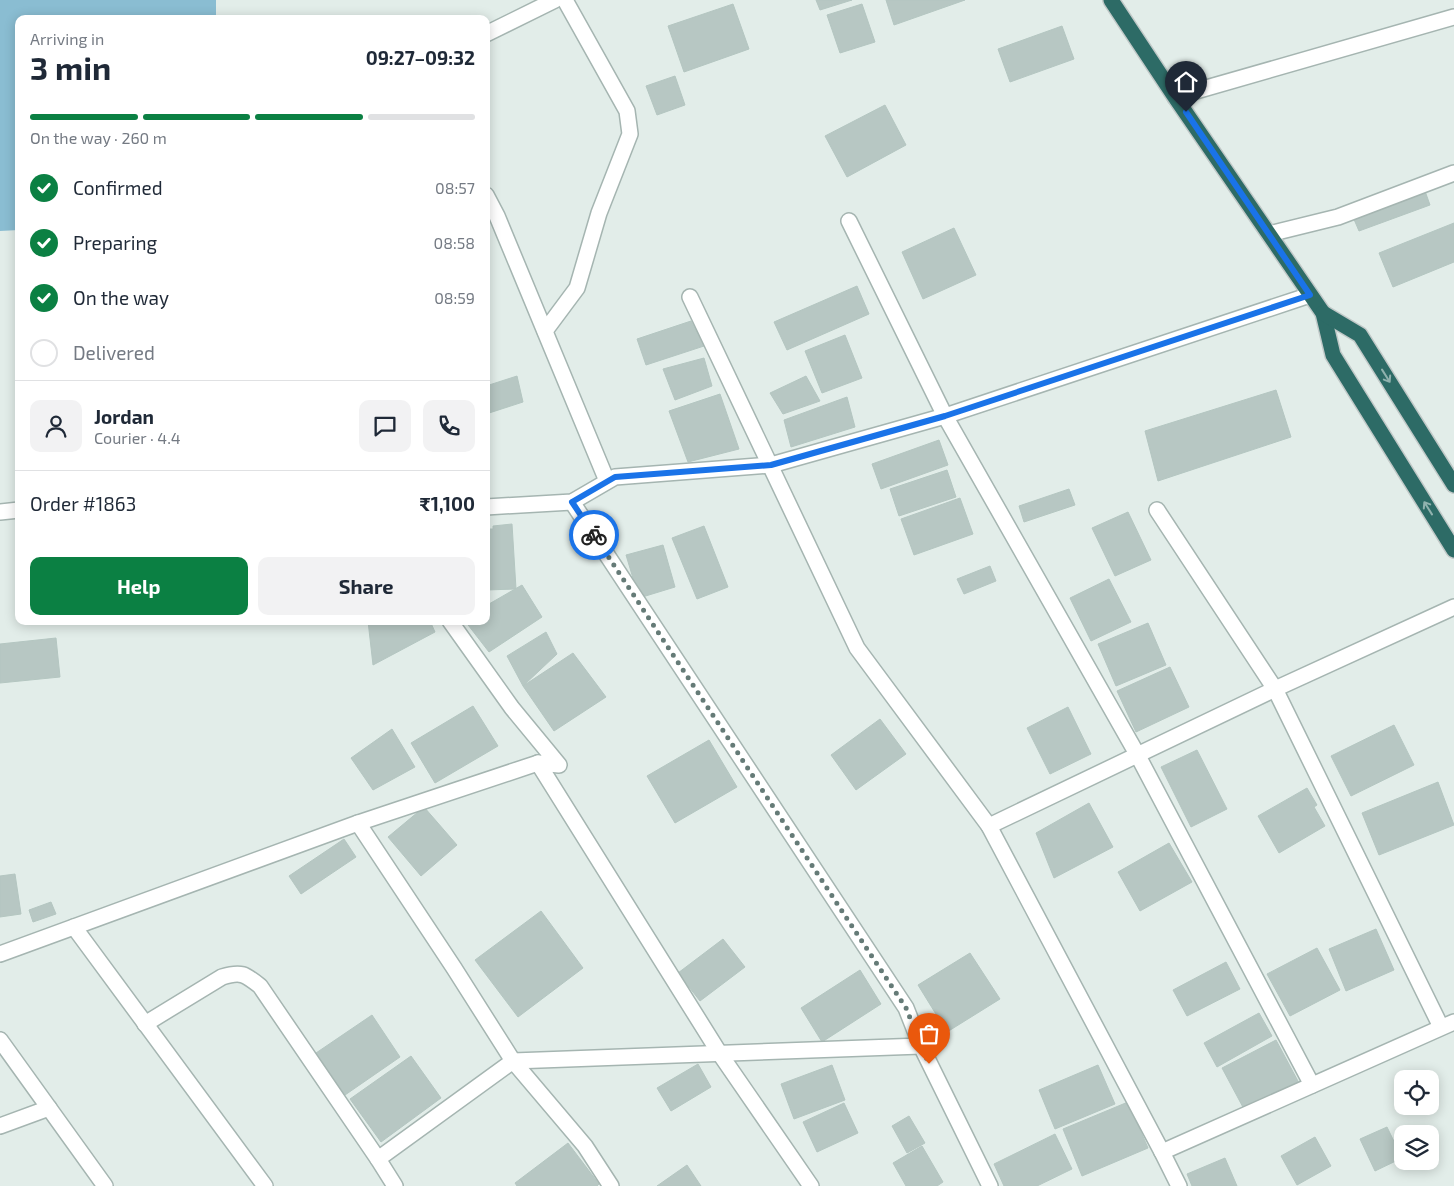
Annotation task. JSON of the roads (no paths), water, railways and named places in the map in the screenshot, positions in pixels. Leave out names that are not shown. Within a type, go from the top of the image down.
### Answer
[{"type":"highway","points":[[1112,0],[1323,313],[1333,355],[1454,550]]},
{"type":"highway","points":[[1323,313],[1360,335],[1452,476]]},
{"type":"street","points":[[490,32],[555,0]]},
{"type":"street","points":[[545,330],[577,288],[599,212],[630,134],[627,112],[564,0]]},
{"type":"street","points":[[1176,97],[1454,17]]},
{"type":"street","points":[[1269,234],[1338,217],[1454,173]]},
{"type":"street","points":[[490,203],[607,481]]},
{"type":"street","points":[[849,222],[945,416],[1137,754],[1312,1085]]},
{"type":"street","points":[[490,507],[572,502],[615,477],[771,465],[945,416],[1310,295]]},
{"type":"street","points":[[690,298],[857,648],[989,826],[1179,1186]]},
{"type":"street","points":[[572,502],[906,1008],[920,1046],[990,1186]]},
{"type":"street","points":[[0,512],[15,510]]},
{"type":"street","points":[[1157,510],[1275,689],[1448,1024],[1162,1152]]},
{"type":"street","points":[[989,826],[1275,689],[1454,607]]},
{"type":"street","points":[[0,954],[358,823],[538,763],[559,765],[512,708],[453,625]]},
{"type":"street","points":[[538,763],[720,1054],[811,1186]]},
{"type":"street","points":[[358,823],[513,1061],[585,1146],[611,1186]]},
{"type":"street","points":[[74,927],[265,1186]]},
{"type":"street","points":[[146,1024],[222,977],[235,973],[246,975],[260,986],[396,1186]]},
{"type":"street","points":[[0,1040],[106,1186]]},
{"type":"street","points":[[378,1159],[513,1061],[920,1046]]},
{"type":"street","points":[[0,1126],[49,1108]]},
{"type":"water","points":[[0,0],[216,0],[216,15],[15,15],[15,230],[0,231]]}]
